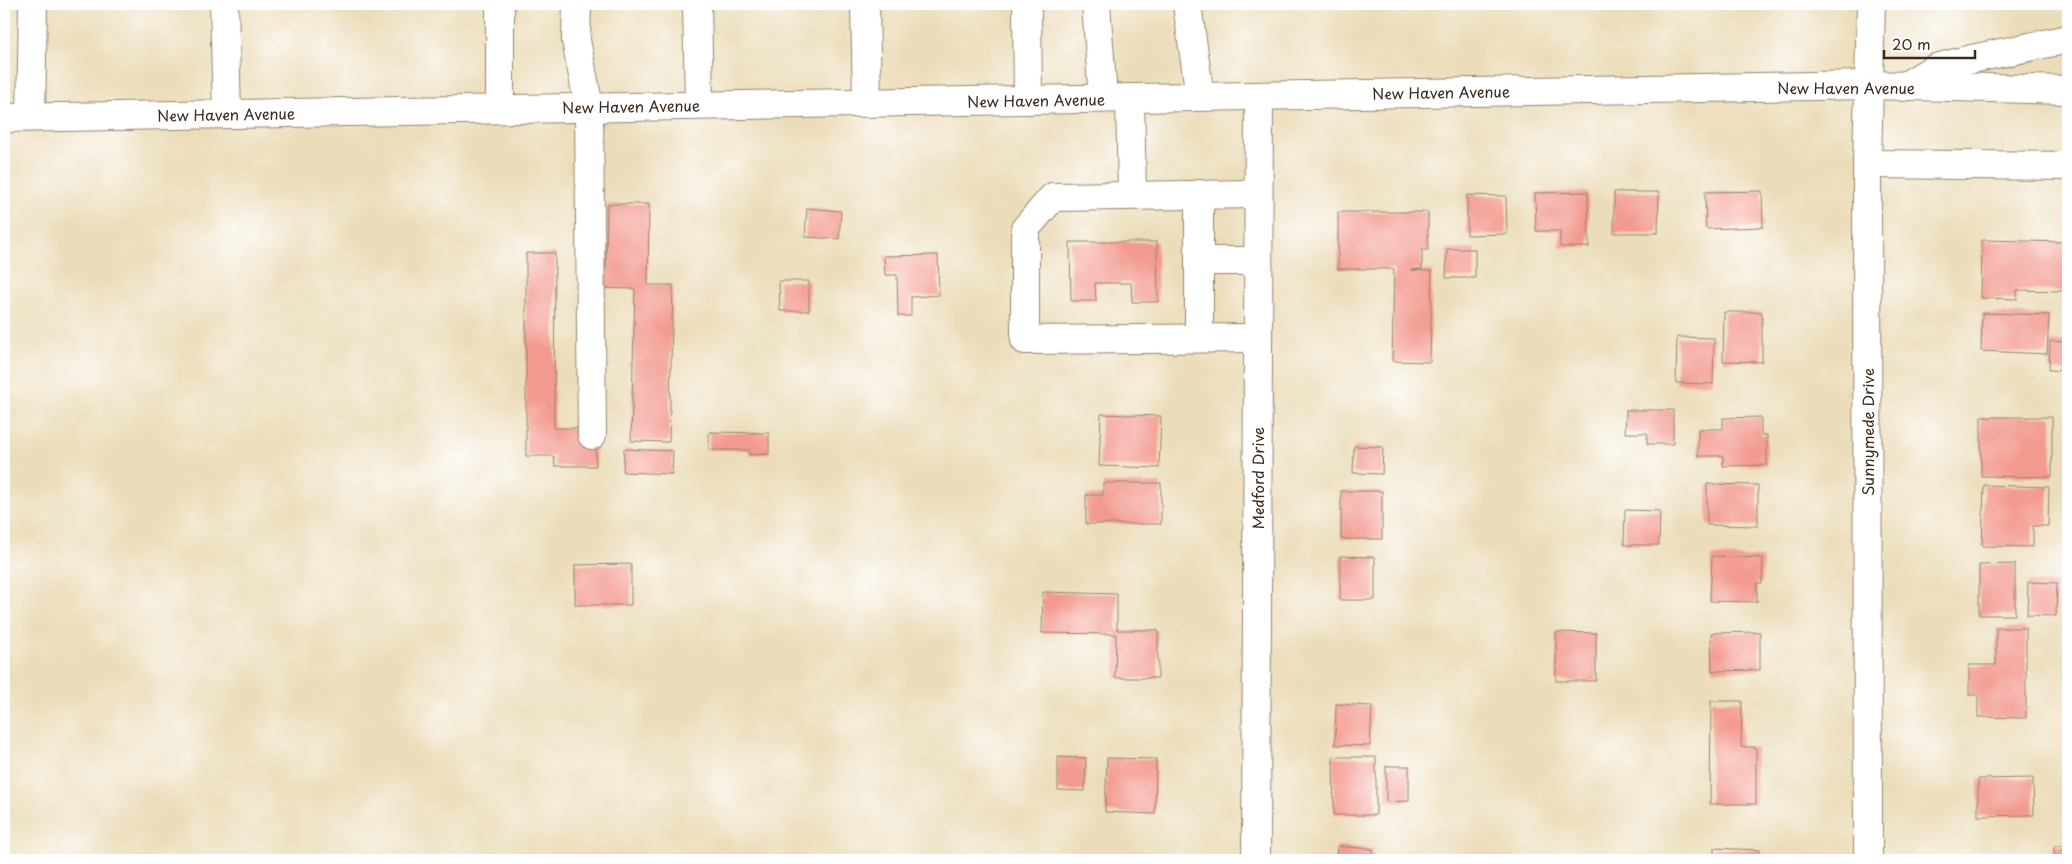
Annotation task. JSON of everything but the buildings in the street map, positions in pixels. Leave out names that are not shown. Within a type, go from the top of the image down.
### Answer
[{"type":"main road","points":[[31,117],[33,4]]},
{"type":"main road","points":[[224,4],[227,114]]},
{"type":"main road","points":[[500,4],[500,109]]},
{"type":"main road","points":[[577,4],[576,40],[590,107],[592,434]]},
{"type":"main road","points":[[697,4],[699,105]]},
{"type":"main road","points":[[864,4],[867,102]]},
{"type":"main road","points":[[1027,4],[1028,100]]},
{"type":"main road","points":[[1096,4],[1103,98]]},
{"type":"main road","points":[[1187,4],[1200,96]]},
{"type":"main road","name":"Sunnymede Drive","points":[[1868,860],[1867,164],[1871,4]]},
{"type":"main road","points":[[1904,87],[1935,68],[2068,39]]},
{"type":"main road","name":"New Haven Avenue","points":[[4,118],[1869,85],[2068,90]]},
{"type":"main road","name":"Medford Drive","points":[[1256,860],[1259,96]]},
{"type":"main road","points":[[1130,98],[1132,195]]},
{"type":"main road","points":[[1867,164],[2068,166]]},
{"type":"main road","points":[[1198,338],[1199,194]]},
{"type":"main road","points":[[1258,194],[1053,197],[1025,229],[1025,340],[1258,338]]},
{"type":"main road","points":[[1199,261],[1258,261]]}]
